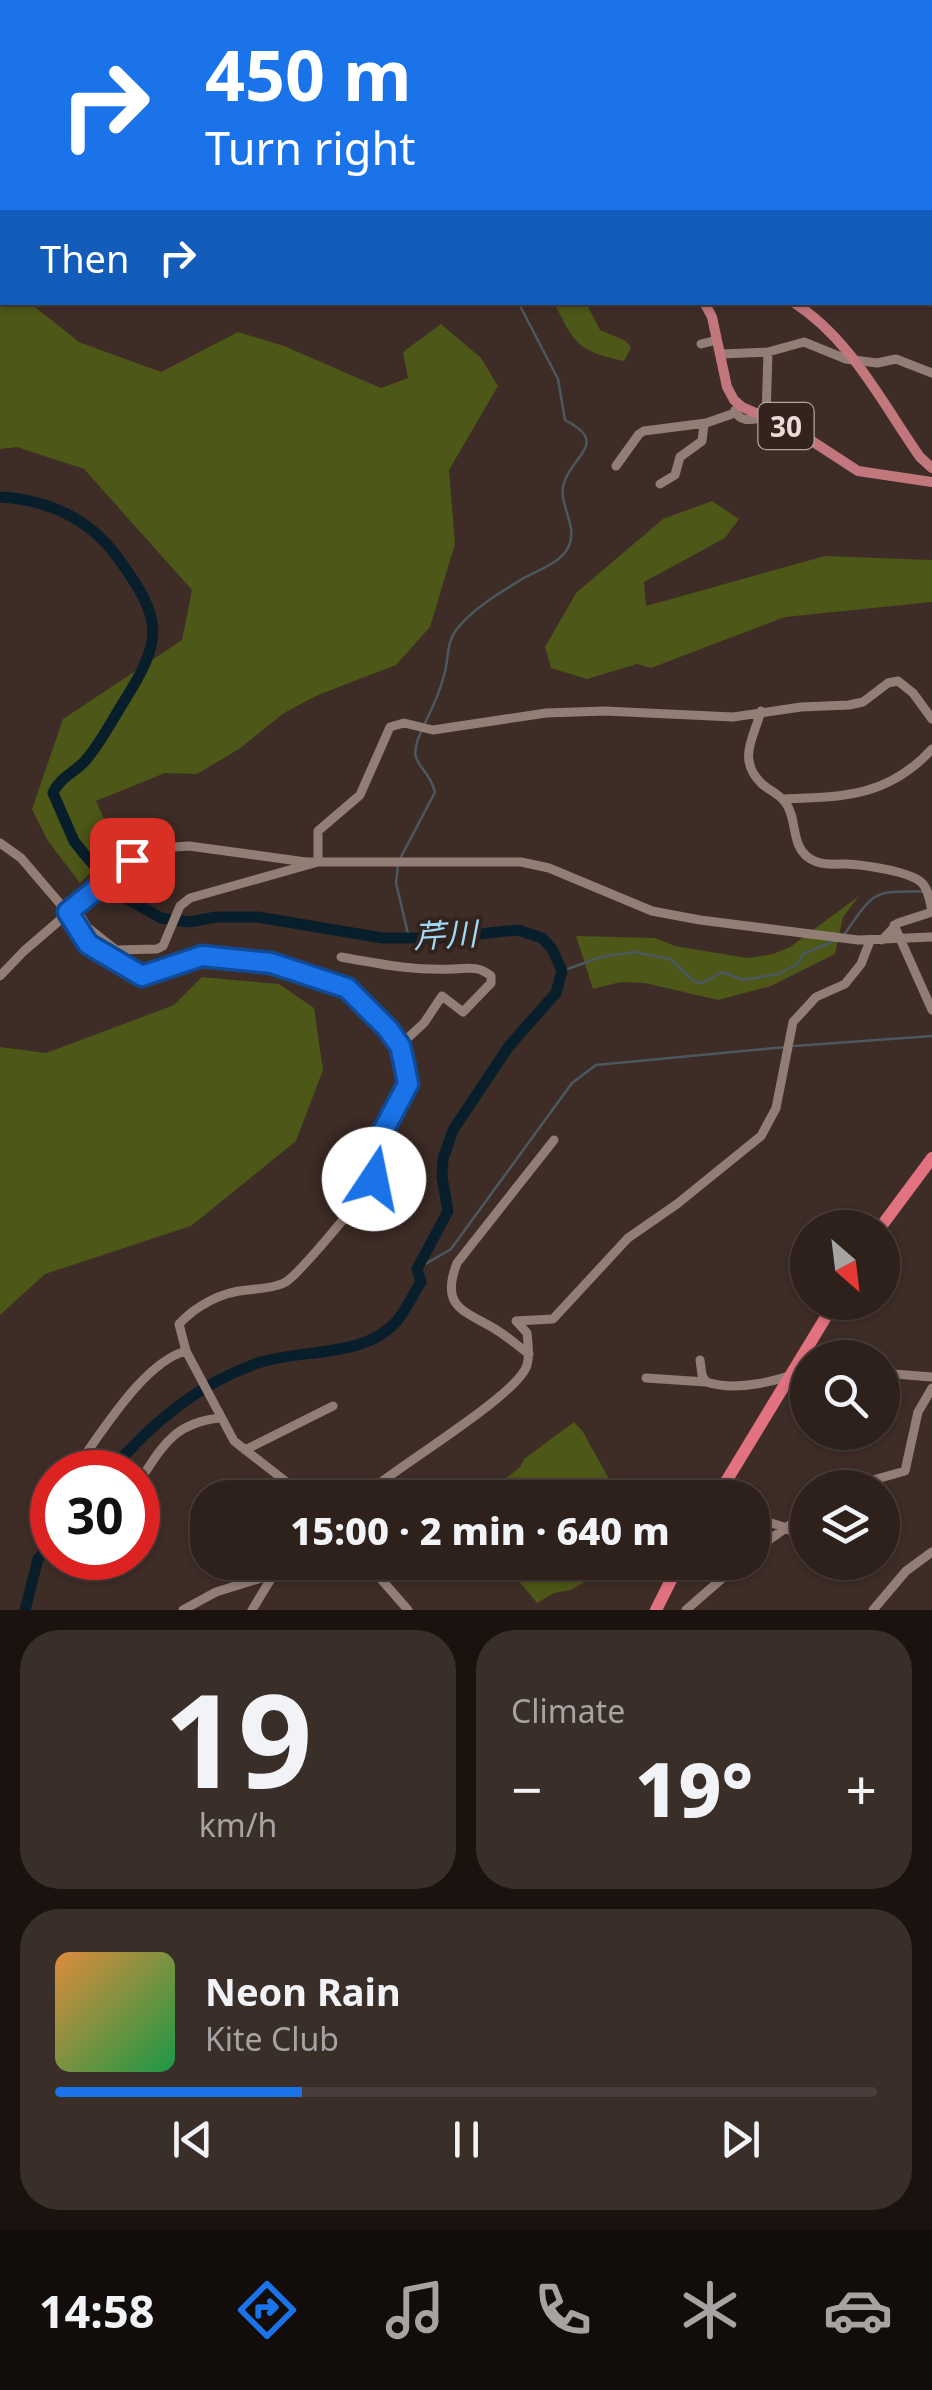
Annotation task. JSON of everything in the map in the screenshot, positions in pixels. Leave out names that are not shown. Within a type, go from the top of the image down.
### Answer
[{"type":"highway","points":[[893,1210],[932,1158]]},
{"type":"highway","points":[[727,1480],[790,1377]]},
{"type":"highway","points":[[656,1610],[671,1580]]},
{"type":"main road","name":"30","points":[[705,305],[734,406],[795,430],[858,472],[932,482]]},
{"type":"main road","points":[[797,305],[829,330],[854,360],[920,458],[932,468]]},
{"type":"street","points":[[701,344],[718,340]]},
{"type":"street","points":[[722,354],[768,352],[804,342],[836,356],[887,363],[896,360],[932,374]]},
{"type":"street","points":[[766,417],[768,352]]},
{"type":"street","points":[[616,466],[639,434],[704,424],[734,406]]},
{"type":"street","points":[[660,484],[675,474],[680,458],[702,441],[704,424]]},
{"type":"street","points":[[318,862],[318,831],[360,794],[390,727],[404,723],[434,730],[546,713],[605,711],[734,717],[761,711],[849,705],[862,702],[888,683],[898,681],[913,693],[932,719]]},
{"type":"street","points":[[386,1480],[479,1414],[520,1377],[527,1368],[527,1334],[516,1321],[553,1319],[628,1238],[761,1136],[776,1108],[794,1022],[816,997],[845,984],[861,964],[871,941],[894,925],[932,912],[926,886],[917,879],[856,865],[824,864],[800,850],[790,808],[751,772],[747,752],[761,711]]},
{"type":"street","points":[[783,799],[842,798],[868,792],[910,769],[932,749]]},
{"type":"street","points":[[0,843],[21,858],[71,910],[88,944],[142,976],[202,956],[271,963],[334,981],[364,1002],[400,1046],[408,1084],[374,1148],[378,1166],[374,1179],[289,1280],[225,1295],[191,1312],[179,1324],[186,1351],[218,1414],[245,1450],[283,1480]]},
{"type":"street","points":[[0,976],[71,910],[139,856],[160,848],[189,846],[318,862],[513,861],[566,875],[652,911],[871,941],[932,936]]},
{"type":"street","points":[[71,910],[79,912],[87,927],[116,950],[131,952],[163,946],[180,906],[190,898],[318,862]]},
{"type":"street","points":[[894,925],[932,1010]]},
{"type":"street","points":[[341,958],[388,968],[478,968],[491,976],[491,984],[463,1012],[442,996],[424,1023],[400,1046]]},
{"type":"street","points":[[528,1354],[457,1308],[451,1295],[451,1279],[457,1264],[554,1140]]},
{"type":"street","points":[[89,1450],[134,1390],[166,1360],[186,1351]]},
{"type":"street","points":[[700,1360],[706,1382]]},
{"type":"street","points":[[900,1375],[932,1378]]},
{"type":"street","points":[[646,1378],[735,1386],[790,1377]]},
{"type":"street","points":[[900,1472],[905,1471],[916,1420],[932,1388]]},
{"type":"street","points":[[245,1450],[333,1406]]},
{"type":"street","points":[[160,1452],[172,1435],[218,1414]]},
{"type":"street","points":[[770,1523],[790,1530]]},
{"type":"street","points":[[770,1538],[790,1523]]},
{"type":"street","points":[[873,1610],[906,1571],[932,1552]]},
{"type":"street","points":[[183,1610],[252,1580]]},
{"type":"street","points":[[252,1610],[270,1580]]},
{"type":"street","points":[[382,1580],[408,1610]]},
{"type":"street","points":[[686,1610],[720,1580]]},
{"type":"green space","points":[[0,305],[33,305],[79,342],[161,372],[238,332],[284,346],[381,388],[408,378],[403,352],[441,324],[481,358],[498,386],[449,470],[455,544],[430,627],[396,665],[318,695],[284,713],[239,749],[197,774],[165,773],[96,801],[117,847],[80,883],[48,841],[32,809],[63,719],[182,640],[192,590],[84,469],[17,447],[0,449]]},
{"type":"green space","points":[[555,305],[587,305],[600,330],[631,347],[624,361],[596,353],[579,344]]},
{"type":"green space","points":[[712,501],[739,519],[725,538],[644,582],[646,606],[825,556],[932,560],[932,602],[785,617],[651,668],[637,664],[587,679],[551,668],[545,647],[576,593],[663,519]]},
{"type":"green space","points":[[859,896],[843,917],[835,954],[771,986],[718,1000],[645,983],[621,982],[593,989],[576,936],[655,938],[675,946],[747,958],[790,947]]},
{"type":"green space","points":[[202,977],[279,984],[314,1008],[323,1070],[296,1141],[191,1226],[45,1274],[0,1315],[0,1047],[46,1053],[174,1005]]},
{"type":"green space","points":[[574,1422],[610,1480],[504,1480],[524,1459]]},
{"type":"green space","points":[[518,1580],[589,1580],[554,1593],[537,1603]]},
{"type":"waterway","points":[[424,725],[440,688],[456,630],[488,601],[560,558],[571,539],[563,489],[587,441],[578,428],[565,420],[558,379],[520,305]]},
{"type":"waterway","name":"芹川","points":[[0,497],[51,507],[94,532],[133,579],[150,614],[151,645],[136,681],[90,754],[53,793],[74,841],[120,895],[161,918],[189,922],[216,917],[258,917],[382,938],[438,938],[518,930],[542,938],[562,971],[556,993],[509,1046],[453,1130],[443,1159],[448,1211],[417,1269],[421,1282],[397,1321],[383,1333],[350,1347],[275,1358],[215,1382],[176,1407],[131,1450]]},
{"type":"waterway","points":[[401,857],[435,792],[416,758],[421,732]]},
{"type":"waterway","points":[[398,865],[396,883],[409,938]]},
{"type":"waterway","points":[[844,935],[872,899],[889,892],[932,891]]},
{"type":"waterway","points":[[562,971],[601,957],[634,952],[670,959],[695,982],[702,983],[722,972],[744,980],[778,974],[798,964],[803,954],[834,941]]},
{"type":"waterway","points":[[794,1046],[932,1036]]},
{"type":"waterway","points":[[417,1269],[451,1249],[572,1083],[596,1065],[786,1047]]},
{"type":"waterway","name":"芹川","points":[[25,1610],[33,1580]]},
{"type":"route","points":[[132,860],[68,912],[88,944],[142,976],[202,956],[271,963],[347,988],[388,1029],[400,1046],[408,1084],[374,1148],[378,1166],[374,1179]]}]
